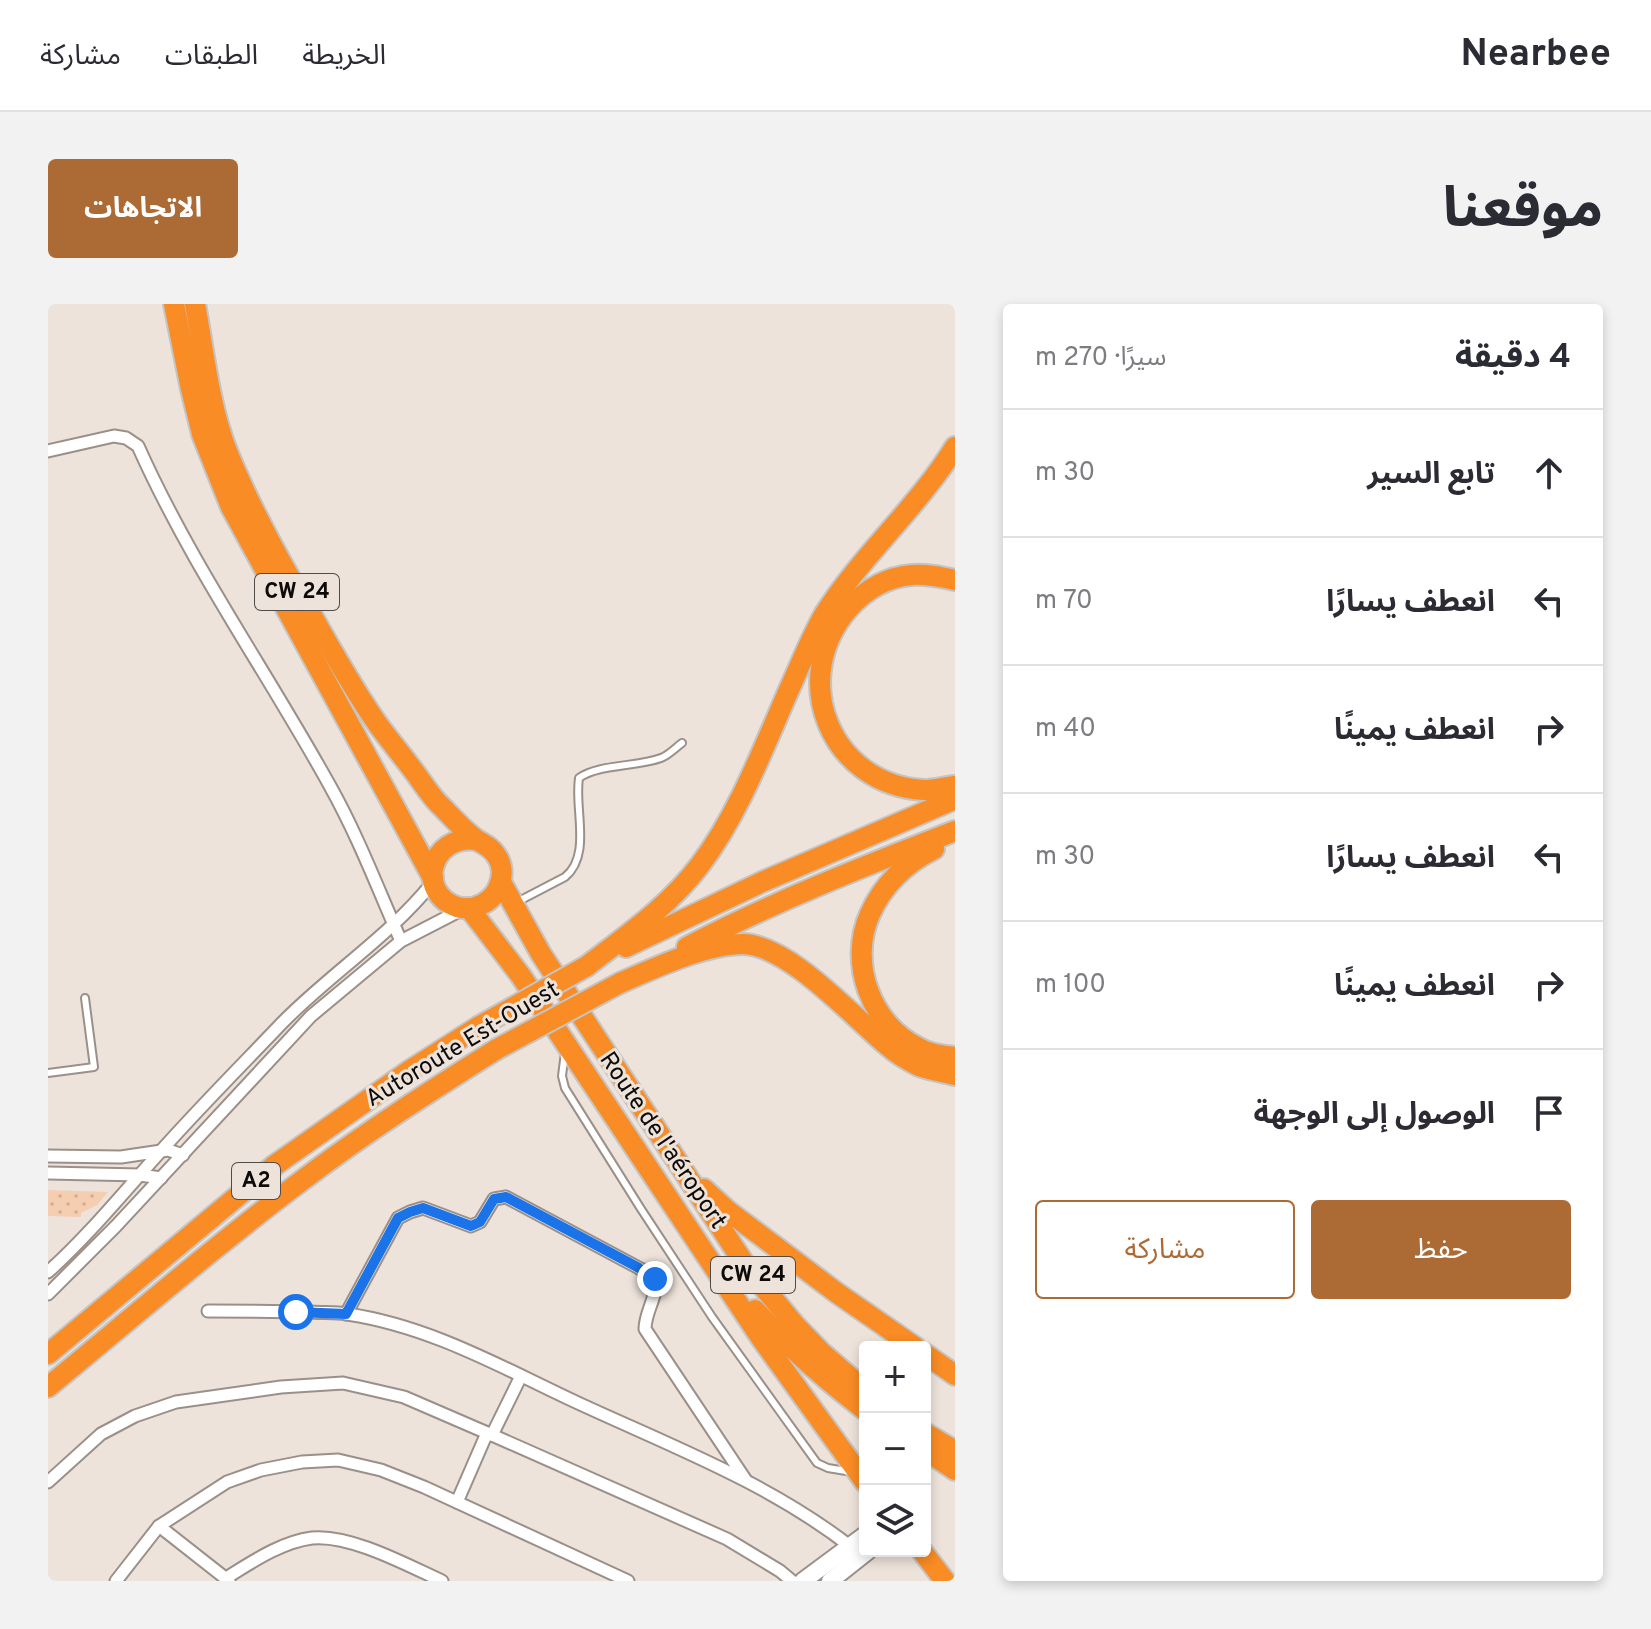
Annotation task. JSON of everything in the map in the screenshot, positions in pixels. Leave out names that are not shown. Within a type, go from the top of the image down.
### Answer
[{"type":"highway","name":"CW 24","points":[[174,304],[202,434],[231,507],[433,880]]},
{"type":"highway","name":"CW 24","points":[[195,304],[221,434],[280,562],[350,682],[379,725],[439,804],[477,840]]},
{"type":"highway","points":[[587,966],[662,907],[699,866],[719,838],[813,633],[832,603],[931,482],[955,447]]},
{"type":"highway","points":[[955,580],[934,575],[912,575],[889,580],[868,590],[855,601],[835,627],[823,654],[820,699],[826,721],[845,752],[872,775],[888,783],[927,790],[955,786]]},
{"type":"highway","name":"Autoroute Est-Ouest","points":[[48,1354],[275,1165],[409,1071],[478,1027],[587,966],[762,882],[955,799]]},
{"type":"highway","name":"Autoroute Est-Ouest","points":[[48,1387],[306,1177],[497,1049],[745,917],[863,866],[955,831]]},
{"type":"highway","points":[[955,838],[902,870],[882,892],[869,916],[863,936],[862,960],[864,982],[884,1020],[919,1048],[955,1057]]},
{"type":"highway","points":[[477,840],[495,852],[500,861],[501,882],[489,900],[480,906],[466,908],[441,897],[433,880],[433,867],[445,847],[455,841],[477,840]]},
{"type":"highway","name":"CW 24","points":[[501,882],[541,954],[746,1266],[812,1343],[859,1386]]},
{"type":"highway","name":"Route de l'aéroport","points":[[466,908],[521,976],[761,1338],[859,1473]]},
{"type":"highway","points":[[620,983],[678,959],[721,946],[746,944],[793,964],[889,1047],[919,1066],[955,1075]]},
{"type":"highway","points":[[663,1142],[710,1196],[728,1211],[906,1341]]},
{"type":"highway","points":[[690,1228],[763,1320],[859,1405]]},
{"type":"highway","points":[[931,1358],[955,1375]]},
{"type":"highway","points":[[931,1437],[955,1451]]},
{"type":"highway","points":[[931,1454],[955,1470]]},
{"type":"highway","points":[[927,1557],[945,1581]]},
{"type":"street","points":[[48,451],[114,436],[126,438],[138,446],[183,537],[330,785],[401,941]]},
{"type":"street","points":[[48,1272],[69,1254],[161,1150],[299,1006],[394,925],[433,880]]},
{"type":"street","points":[[48,1294],[84,1260],[311,1016],[401,941],[466,908]]},
{"type":"street","points":[[48,1156],[121,1157],[161,1150],[183,1155]]},
{"type":"street","points":[[48,1173],[161,1178]]},
{"type":"street","points":[[346,1314],[398,1218],[423,1208],[471,1226],[480,1222],[494,1199],[506,1197],[655,1279],[657,1290],[645,1319],[645,1329],[745,1480]]},
{"type":"street","points":[[208,1311],[346,1314],[397,1325],[463,1348],[745,1480],[795,1507],[851,1547]]},
{"type":"street","points":[[457,1502],[521,1376]]},
{"type":"street","points":[[48,1482],[101,1434],[135,1416],[176,1402],[281,1387],[343,1383],[404,1397],[490,1434],[727,1539],[792,1581]]},
{"type":"street","points":[[116,1581],[159,1526],[227,1482],[261,1470],[302,1462],[338,1460],[381,1470],[628,1581]]},
{"type":"street","points":[[159,1526],[228,1579],[279,1547],[311,1538],[337,1539],[379,1552],[442,1581]]},
{"type":"street","points":[[803,1581],[859,1540]]},
{"type":"street","points":[[830,1581],[860,1557]]},
{"type":"lane","points":[[513,904],[565,877],[577,863],[580,851],[579,778],[590,771],[661,758],[682,743]]},
{"type":"lane","points":[[48,1073],[94,1067],[85,998]]},
{"type":"lane","points":[[565,1045],[562,1076],[565,1088],[712,1317],[817,1463],[859,1476]]},
{"type":"lane","points":[[69,1254],[84,1260]]},
{"type":"shaded area","points":[[48,1190],[108,1192],[97,1205],[81,1213],[81,1217],[48,1216]]},
{"type":"route","points":[[296,1312],[346,1314],[398,1218],[423,1208],[471,1226],[480,1222],[494,1199],[506,1197],[655,1279]]}]
